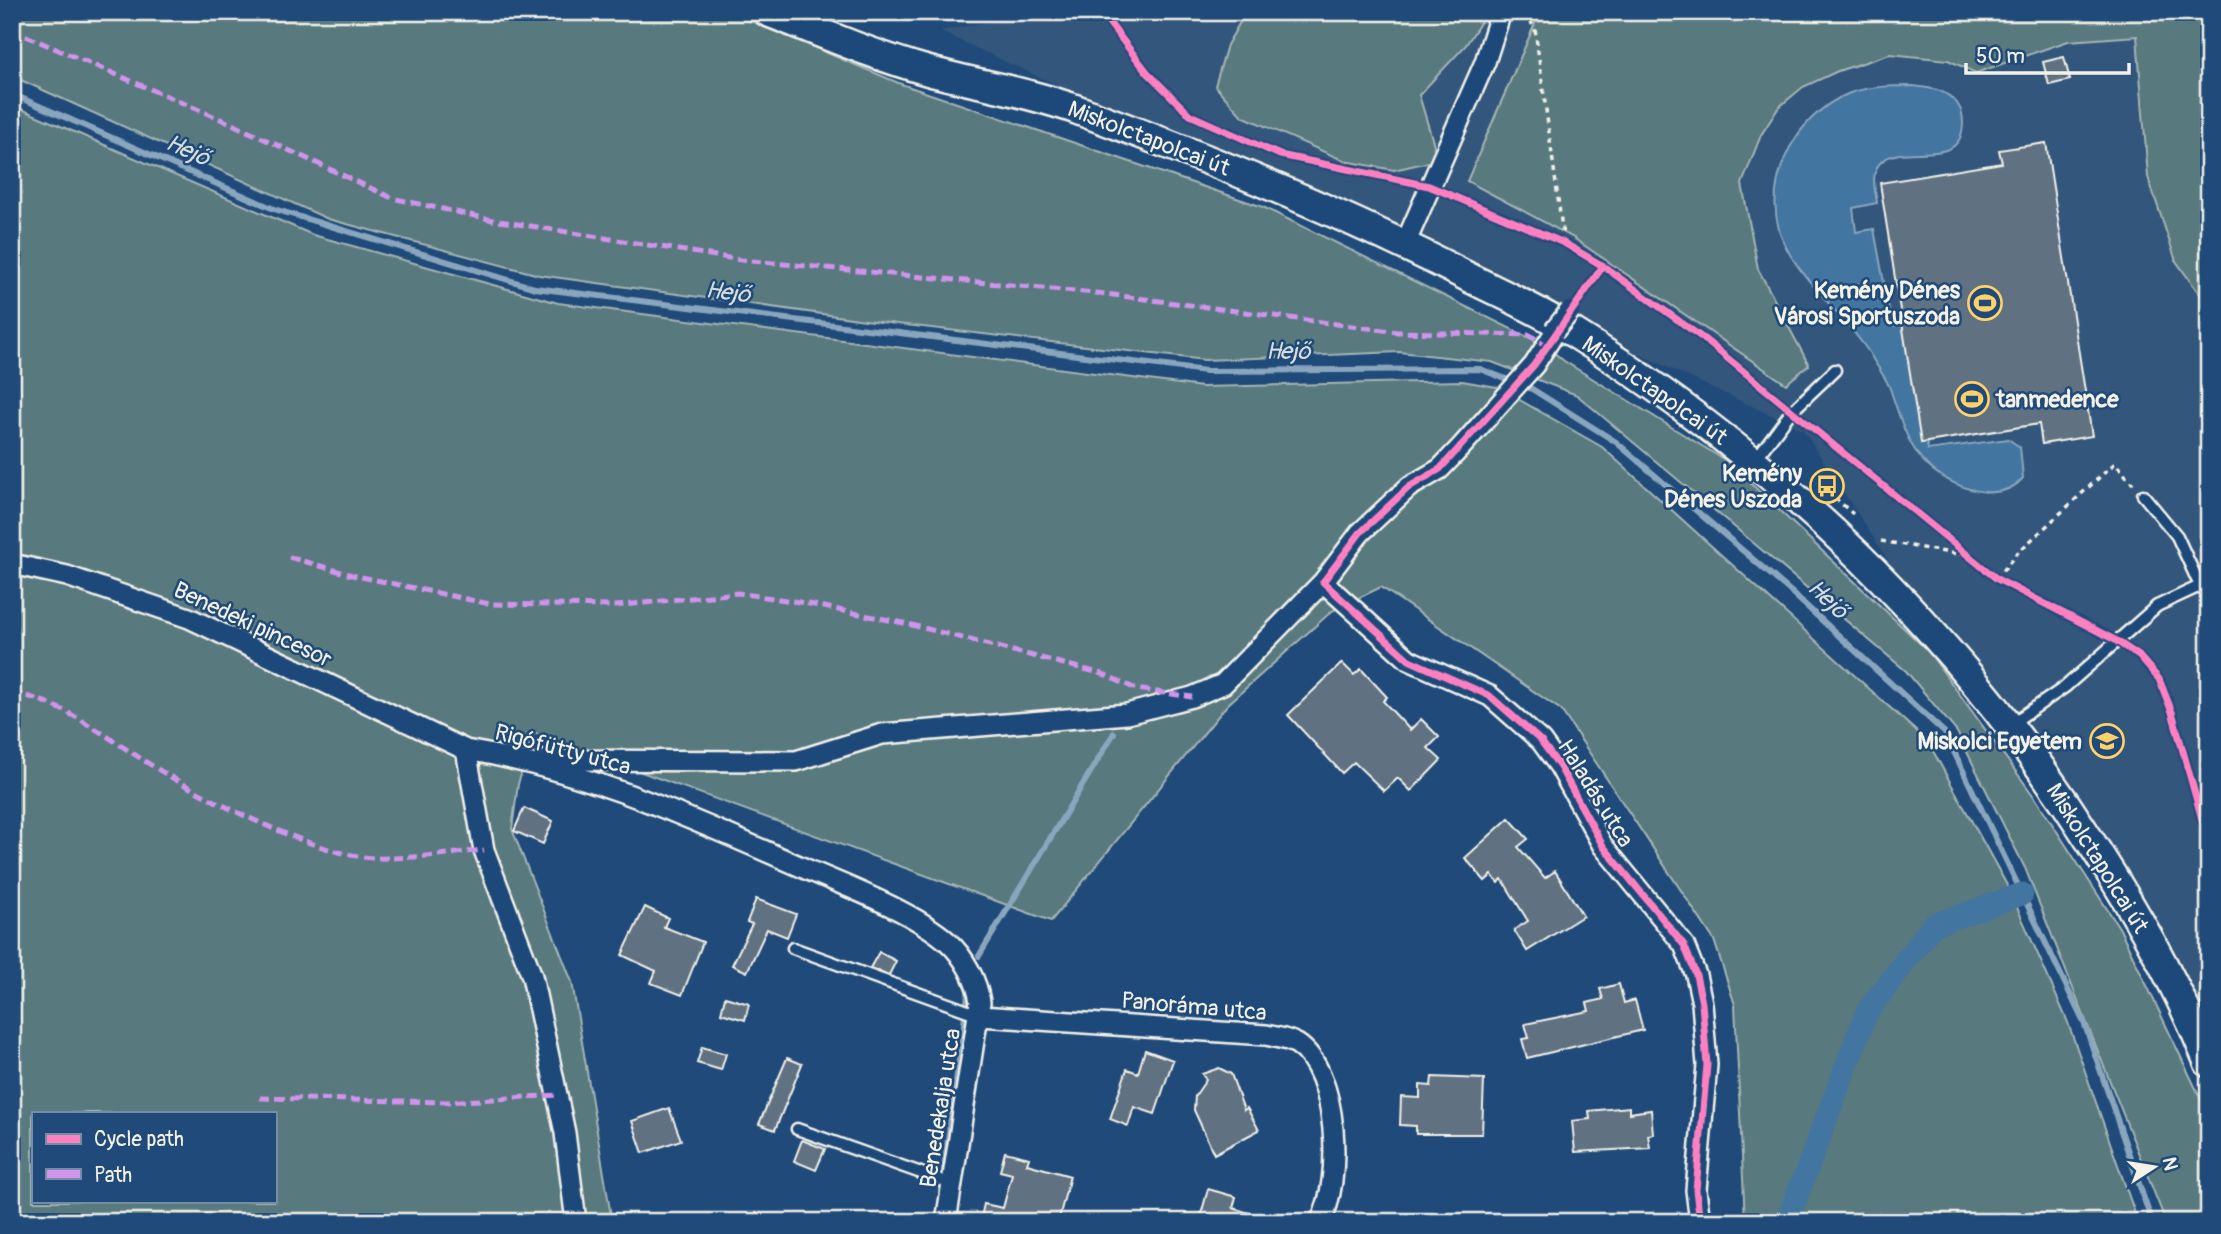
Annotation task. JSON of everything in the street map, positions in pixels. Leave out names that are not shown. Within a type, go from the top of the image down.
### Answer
[{"type":"street","name":"Miskolctapolcai út","points":[[768,12],[920,69],[1072,108],[1269,184],[1405,244],[1561,322],[1755,460],[1840,535],[1889,584],[1953,653],[2011,724],[2070,809],[2137,914],[2209,1063]]},
{"type":"street","points":[[1405,244],[1485,62],[1501,12]]},
{"type":"street","points":[[524,759],[796,761],[882,734],[1127,714],[1192,697],[1223,684],[1323,582],[1360,533],[1409,487],[1440,469],[1503,399],[1561,322]]},
{"type":"street","points":[[1488,416],[1534,361]]},
{"type":"street","name":"Benedeki pincesor","points":[[12,564],[67,576],[189,618],[466,750]]},
{"type":"street","name":"Haladás utca","points":[[1323,582],[1409,660],[1490,696],[1541,741],[1560,766],[1603,846],[1684,945],[1696,975],[1702,1003],[1707,1065],[1696,1190],[1700,1222]]},
{"type":"street","name":"Rigófütty utca","points":[[576,1222],[565,1133],[532,976],[484,850],[466,750],[524,759],[641,796],[905,916],[948,942],[977,985],[980,1009]]},
{"type":"street","name":"Benedekalja utca","points":[[946,1222],[980,1009]]},
{"type":"street","name":"Panoráma utca","points":[[980,1009],[1266,1035],[1297,1044],[1317,1065],[1329,1106],[1335,1156],[1320,1222]]},
{"type":"lane","points":[[1755,460],[1790,413],[1836,370]]},
{"type":"lane","points":[[2011,724],[2065,687],[2157,606],[2204,585],[2177,536],[2143,495]]},
{"type":"lane","points":[[793,947],[958,1008],[980,1009]]},
{"type":"lane","points":[[797,1129],[952,1184]]},
{"type":"path","points":[[1525,12],[1535,29],[1564,243]]},
{"type":"path","points":[[1552,238],[1574,249]]},
{"type":"path","points":[[1997,579],[2015,555],[2115,463],[2143,495]]},
{"type":"path","points":[[1828,494],[1856,517]]},
{"type":"path","points":[[1873,534],[1882,542],[1968,556]]},
{"type":"path","points":[[1958,548],[1978,564]]},
{"type":"path","points":[[1987,572],[2009,585]]},
{"type":"shaded area","name":"Miskolci Egyetem","points":[[1042,12],[2209,12],[2209,1052],[1803,430],[939,31]]},
{"type":"shaded area","points":[[1889,86],[1913,86],[1939,91],[1955,101],[1963,123],[1960,138],[1953,147],[1943,151],[1891,156],[1881,162],[1874,176],[1877,203],[1853,208],[1856,232],[1874,229],[1892,326],[1904,324],[1928,450],[2008,439],[2020,447],[2023,478],[2001,491],[1975,490],[1949,481],[1920,458],[1909,439],[1889,386],[1870,354],[1797,265],[1779,229],[1775,205],[1784,159],[1811,119],[1829,104],[1850,93]]},
{"type":"green space","points":[[12,12],[729,12],[901,84],[1263,207],[1546,346],[1564,361],[1728,462],[1928,651],[2038,802],[2120,929],[2209,1116],[2209,1222],[2166,1222],[2025,868],[1957,732],[1906,671],[1577,395],[1492,362],[1399,352],[1205,360],[880,322],[539,275],[328,219],[12,76]]},
{"type":"green space","points":[[1246,12],[1487,12],[1466,45],[1419,95],[1434,145],[1433,161],[1394,170],[1345,161],[1242,116],[1215,86],[1227,45]]},
{"type":"green space","points":[[1540,12],[2209,12],[2209,290],[2201,296],[2176,261],[2148,177],[2137,36],[2068,41],[1976,73],[1948,60],[1890,54],[1838,71],[1803,87],[1779,107],[1761,135],[1742,184],[1758,269],[1809,365],[1786,384],[1572,237],[1467,181]]},
{"type":"green space","points":[[12,105],[313,235],[558,303],[1202,387],[1462,381],[1497,387],[1602,447],[1928,742],[2008,887],[2067,1020],[2138,1222],[1745,1222],[1735,1005],[1714,940],[1561,710],[1381,587],[1332,611],[1227,705],[1051,921],[534,733],[518,784],[512,829],[572,982],[612,1222],[12,1222]]},
{"type":"building","points":[[2064,57],[2070,80],[2049,85],[2043,62]]},
{"type":"building","name":"Kemény Dénes Városi Sportuszoda","points":[[2046,143],[2092,436],[2042,444],[2039,424],[1921,443],[1880,183],[2002,163],[1999,150]]},
{"type":"building","points":[[1342,663],[1354,675],[1361,669],[1387,697],[1383,701],[1410,730],[1421,719],[1439,737],[1428,748],[1441,760],[1411,791],[1398,778],[1384,791],[1354,762],[1342,773],[1288,715]]},
{"type":"building","points":[[524,808],[553,821],[543,844],[514,831]]},
{"type":"building","points":[[1509,818],[1528,839],[1518,847],[1545,878],[1555,871],[1583,916],[1527,951],[1514,930],[1528,921],[1502,879],[1498,883],[1492,875],[1485,881],[1465,858]]},
{"type":"building","points":[[756,899],[796,914],[787,937],[767,929],[747,972],[732,965],[752,924],[747,922]]},
{"type":"building","points":[[645,907],[668,918],[664,927],[703,942],[682,995],[651,983],[656,971],[622,955]]},
{"type":"building","points":[[879,952],[896,961],[889,975],[870,968]]},
{"type":"building","points":[[1619,984],[1624,1003],[1635,1000],[1643,1030],[1527,1058],[1522,1039],[1529,1038],[1525,1024],[1589,1011],[1587,1003],[1603,999],[1600,989]]},
{"type":"building","points":[[725,997],[749,1004],[745,1020],[721,1013]]},
{"type":"building","points":[[702,1047],[726,1054],[721,1070],[697,1063]]},
{"type":"building","points":[[1145,1050],[1173,1060],[1155,1114],[1134,1107],[1128,1126],[1110,1119],[1127,1069],[1138,1073]]},
{"type":"building","points":[[787,1058],[802,1064],[775,1130],[759,1124]]},
{"type":"building","points":[[1219,1068],[1231,1074],[1244,1110],[1247,1108],[1259,1130],[1214,1154],[1194,1110],[1195,1096],[1206,1080],[1202,1074]]},
{"type":"building","points":[[1432,1077],[1484,1079],[1482,1134],[1416,1134],[1416,1126],[1400,1125],[1401,1097],[1420,1098],[1420,1085],[1431,1086]]},
{"type":"building","points":[[1629,1107],[1629,1113],[1651,1110],[1653,1134],[1648,1135],[1650,1148],[1575,1152],[1572,1121],[1590,1119],[1589,1111]]},
{"type":"building","points":[[669,1108],[681,1140],[643,1153],[632,1121]]},
{"type":"building","points":[[802,1140],[825,1149],[816,1170],[794,1161]]},
{"type":"building","points":[[1005,1152],[1029,1158],[1027,1164],[1070,1176],[1058,1222],[980,1222],[984,1204],[1003,1208],[1012,1174],[1000,1171]]},
{"type":"building","points":[[1208,1189],[1236,1197],[1233,1208],[1265,1218],[1265,1222],[1199,1222]]},
{"type":"waterway","name":"Hejő","points":[[12,94],[274,209],[535,288],[1206,371],[1480,369],[1532,389],[1616,442],[1790,591],[1945,733],[2085,1025],[2152,1222]]},
{"type":"waterway","points":[[979,956],[1114,733]]},
{"type":"waterway","points":[[1787,1222],[1867,1012],[1933,925],[2022,894]]},
{"type":"waterway","points":[[942,1183],[968,995]]},
{"type":"marked path","points":[[12,30],[232,124],[392,198],[493,220],[741,260],[1106,294],[1398,332],[1530,335],[1546,346]]},
{"type":"marked path","points":[[289,557],[352,575],[490,604],[615,606],[738,593],[799,602],[904,623],[1103,674],[1136,689],[1192,697]]},
{"type":"marked path","points":[[12,693],[30,697],[66,712],[226,807],[319,846],[372,858],[484,850]]},
{"type":"marked path","points":[[260,1098],[447,1102],[558,1095]]},
{"type":"cycle path","points":[[1101,12],[1147,72],[1190,115],[1280,155],[1429,186],[1564,243],[1603,266],[1704,339],[1997,579],[2115,640],[2139,656],[2159,679],[2172,712],[2209,844]]},
{"type":"cycle path","points":[[1603,266],[1534,365],[1440,469],[1409,487],[1360,533],[1323,582],[1409,660],[1490,696],[1541,741],[1560,767],[1603,846],[1684,945],[1696,975],[1702,1003],[1707,1065],[1696,1190],[1700,1222]]},
{"type":"place","name":"Kemény Dénes Városi Sportuszoda","points":[[1985,303]]},
{"type":"place","name":"tanmedence","points":[[1972,399]]},
{"type":"place","name":"Kemény Dénes Uszoda","points":[[1827,486]]},
{"type":"place","name":"Miskolci Egyetem","points":[[2107,741]]}]
